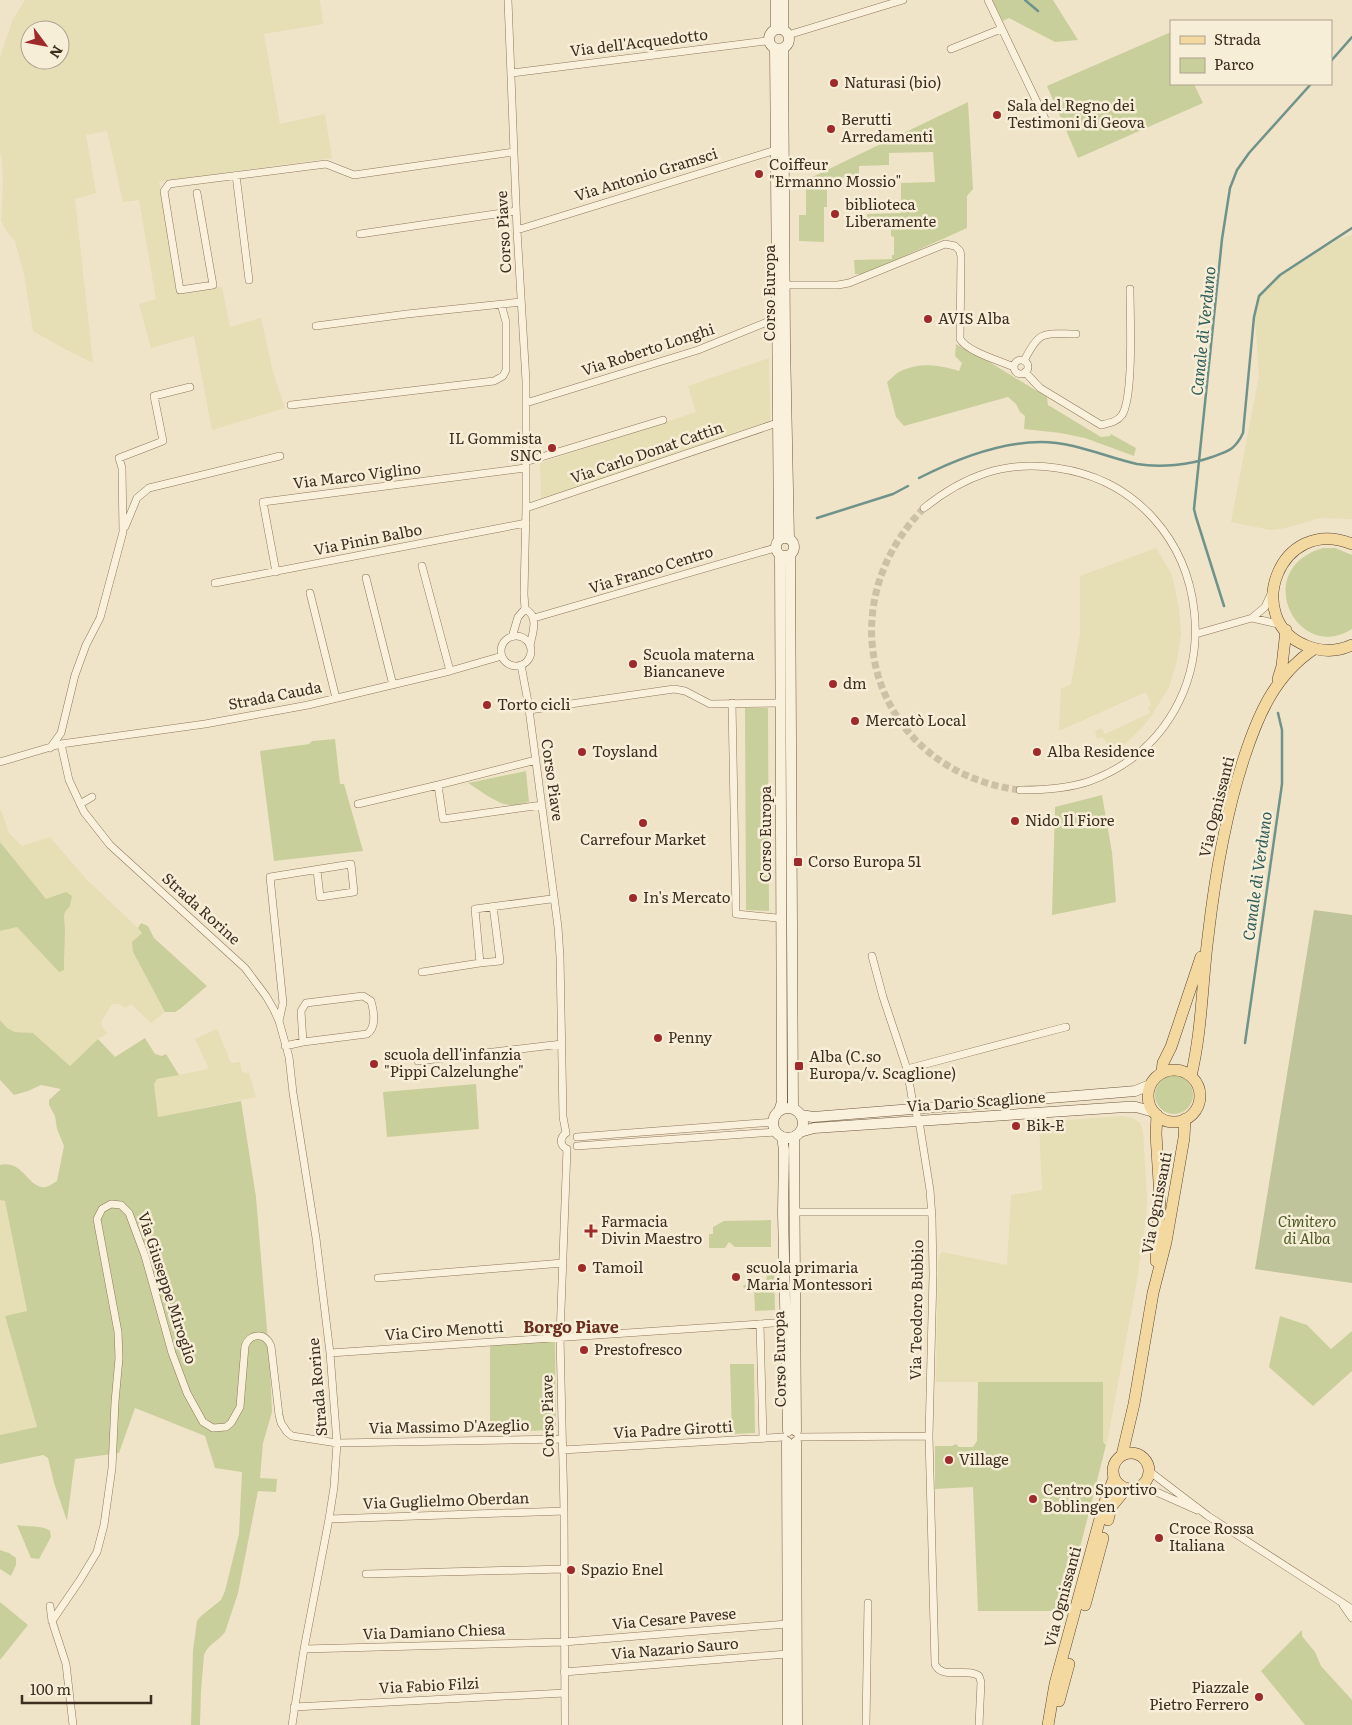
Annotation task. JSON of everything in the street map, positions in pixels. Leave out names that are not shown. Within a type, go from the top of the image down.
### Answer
[{"type":"main road","points":[[776,0],[782,31],[789,40],[787,45],[776,45],[771,33],[782,31]]},
{"type":"main road","points":[[782,31],[783,0]]},
{"type":"main road","name":"Corso Europa","points":[[776,45],[785,286],[780,703],[782,1102],[780,1111]]},
{"type":"main road","name":"Corso Europa","points":[[780,149],[777,423],[783,547],[797,1112]]},
{"type":"main road","points":[[1352,544],[1337,539],[1320,539],[1303,545],[1289,555],[1276,577],[1274,585],[1275,609],[1284,628],[1303,644],[1314,649],[1332,650],[1352,645]]},
{"type":"main road","name":"Via Ognissanti","points":[[1191,1076],[1197,1051],[1208,936],[1222,839],[1236,783],[1251,738],[1274,690],[1282,666],[1284,628]]},
{"type":"main road","name":"Via Ognissanti","points":[[1274,690],[1290,668],[1314,649]]},
{"type":"main road","name":"Via Ognissanti","points":[[1162,1072],[1163,1063],[1208,936]]},
{"type":"main road","points":[[1169,1070],[1177,1070],[1191,1076],[1198,1086],[1199,1099],[1198,1105],[1192,1114],[1185,1118],[1170,1121],[1155,1113],[1148,1099],[1150,1085],[1155,1078],[1162,1072],[1169,1070]]},
{"type":"main road","name":"Via Dario Scaglione","points":[[797,1112],[813,1117],[1124,1092],[1150,1085]]},
{"type":"main road","name":"Via Dario Scaglione","points":[[797,1135],[814,1128],[1125,1107],[1136,1107],[1155,1113]]},
{"type":"main road","points":[[784,1109],[797,1112],[803,1124],[797,1135],[777,1130],[780,1111],[784,1109]]},
{"type":"main road","name":"Via Ognissanti","points":[[1154,1293],[1160,1198],[1155,1113]]},
{"type":"main road","name":"Via Ognissanti","points":[[1122,1455],[1166,1242],[1184,1138],[1185,1118]]},
{"type":"main road","name":"Corso Europa","points":[[777,1130],[784,1150],[783,1222],[789,1322],[797,1725]]},
{"type":"main road","name":"Corso Europa","points":[[789,1322],[797,1135]]},
{"type":"main road","name":"Via Ognissanti","points":[[1134,1404],[1135,1453]]},
{"type":"main road","name":"Corso Europa","points":[[788,1725],[787,1624],[791,1437]]},
{"type":"main road","points":[[1135,1453],[1146,1460],[1150,1471],[1149,1477],[1138,1489],[1126,1489],[1117,1483],[1114,1478],[1113,1468],[1122,1455],[1135,1453]]},
{"type":"main road","name":"Via Ognissanti","points":[[1048,1725],[1055,1684],[1104,1504],[1114,1478]]},
{"type":"main road","name":"Via Ognissanti","points":[[1054,1725],[1111,1507],[1126,1489]]},
{"type":"street","name":"Corso Piave","points":[[508,0],[526,403],[525,609],[518,617],[512,637]]},
{"type":"street","points":[[782,31],[903,0]]},
{"type":"street","points":[[988,0],[1047,123]]},
{"type":"street","points":[[951,49],[1002,29]]},
{"type":"street","name":"Via dell'Acquedotto","points":[[512,73],[766,41],[776,45]]},
{"type":"street","name":"Via Antonio Gramsci","points":[[517,230],[780,149]]},
{"type":"street","points":[[197,193],[213,285],[180,290],[164,191],[169,184],[326,164],[354,175],[514,152]]},
{"type":"street","points":[[236,174],[249,280]]},
{"type":"street","points":[[360,234],[516,211]]},
{"type":"street","points":[[785,286],[849,283],[945,244],[955,246],[960,251],[961,257],[960,339],[972,349],[1014,367],[1019,374],[1026,372]]},
{"type":"street","points":[[1026,372],[1040,388],[1101,424],[1119,419],[1129,394],[1130,289]]},
{"type":"street","points":[[316,326],[521,302]]},
{"type":"street","points":[[291,405],[499,380],[506,370],[506,322],[501,304]]},
{"type":"street","name":"Via Roberto Longhi","points":[[526,403],[698,350],[777,318]]},
{"type":"street","points":[[1024,361],[1039,336],[1076,334]]},
{"type":"street","points":[[1014,367],[1018,362],[1024,361]]},
{"type":"street","points":[[1024,361],[1028,366],[1026,372]]},
{"type":"street","points":[[123,532],[122,468],[119,458],[163,441],[154,396],[190,388]]},
{"type":"street","points":[[525,465],[663,420]]},
{"type":"street","name":"Via Carlo Donat Cattin","points":[[526,508],[777,423]]},
{"type":"street","points":[[50,748],[61,733],[75,675],[86,645],[100,618],[123,532],[137,498],[149,488],[280,456]]},
{"type":"street","name":"Via Marco Viglino","points":[[276,572],[263,502],[525,465]]},
{"type":"street","points":[[924,508],[959,484],[990,471],[1013,467],[1049,467],[1070,470],[1090,476],[1127,494],[1151,515],[1171,540],[1185,569],[1193,600],[1196,647],[1189,679],[1177,706],[1164,727],[1141,751],[1122,766],[1090,781],[1063,788],[1020,790]]},
{"type":"street","name":"Via Pinin Balbo","points":[[215,583],[526,523]]},
{"type":"street","name":"Via Franco Centro","points":[[534,618],[783,547]]},
{"type":"street","points":[[422,566],[450,671]]},
{"type":"street","points":[[366,578],[393,685]]},
{"type":"street","points":[[1252,618],[1265,606],[1274,585]]},
{"type":"street","points":[[310,593],[336,698]]},
{"type":"street","points":[[525,609],[531,612],[534,618],[530,658],[521,665],[510,664],[502,656],[503,644],[512,637],[518,636],[523,638],[530,646]]},
{"type":"street","points":[[1196,634],[1252,618],[1260,618],[1284,628]]},
{"type":"street","name":"Strada Cauda","points":[[0,762],[61,744],[205,724],[308,705],[450,671],[502,656]]},
{"type":"street","name":"Corso Piave","points":[[521,665],[536,760],[560,957],[563,1117],[566,1133],[562,1136],[561,1142],[567,1149],[560,1336],[564,1511],[565,1725]]},
{"type":"street","points":[[529,710],[674,689],[685,691],[710,704],[780,703]]},
{"type":"street","name":"Corso Europa","points":[[732,704],[736,914],[777,918]]},
{"type":"street","name":"Strada Rorine","points":[[61,744],[69,780],[84,812],[110,845],[245,968],[266,996],[279,1021],[289,1057],[293,1094],[316,1238],[330,1353],[337,1443],[334,1487],[329,1519],[304,1649],[292,1725]]},
{"type":"street","points":[[358,804],[536,760]]},
{"type":"street","points":[[438,785],[443,819],[542,805]]},
{"type":"street","points":[[80,804],[92,797]]},
{"type":"street","points":[[279,1021],[283,1003],[270,877],[351,864],[354,892],[320,897],[317,870]]},
{"type":"street","points":[[480,963],[475,909],[554,898]]},
{"type":"street","points":[[422,972],[500,961],[493,906]]},
{"type":"street","name":"Via Teodoro Bubbio","points":[[872,956],[883,998],[907,1069],[919,1121],[932,1212],[929,1436],[936,1664],[940,1670],[975,1673],[979,1676],[981,1682],[979,1725]]},
{"type":"street","points":[[285,1046],[367,1034],[372,1030],[374,1024],[371,1001],[363,996],[306,1003],[301,1011],[303,1042]]},
{"type":"street","points":[[907,1069],[1066,1027]]},
{"type":"street","points":[[418,1061],[562,1044]]},
{"type":"street","points":[[566,1133],[571,1133],[577,1137],[777,1130]]},
{"type":"street","points":[[567,1149],[572,1149],[576,1146],[777,1130]]},
{"type":"street","points":[[576,1146],[577,1137]]},
{"type":"street","name":"Via Giuseppe Miroglio","points":[[52,1621],[80,1580],[96,1552],[104,1526],[112,1468],[119,1358],[114,1305],[98,1224],[99,1214],[106,1206],[116,1204],[126,1208],[129,1213],[145,1256],[172,1353],[187,1393],[203,1422],[213,1428],[220,1428],[226,1426],[235,1418],[240,1407],[245,1346],[254,1336],[262,1336],[266,1338],[271,1346],[279,1415],[286,1432],[298,1438],[337,1443]]},
{"type":"street","points":[[795,1212],[932,1212]]},
{"type":"street","points":[[378,1278],[563,1263]]},
{"type":"street","name":"Via Ciro Menotti","points":[[330,1353],[789,1322]]},
{"type":"street","points":[[760,1324],[763,1439]]},
{"type":"street","name":"Via Padre Girotti","points":[[562,1451],[791,1437],[929,1436]]},
{"type":"street","name":"Via Massimo D'Azeglio","points":[[337,1443],[562,1438]]},
{"type":"street","points":[[1150,1471],[1208,1516],[1352,1609]]},
{"type":"street","points":[[1142,1486],[1208,1516]]},
{"type":"street","name":"Via Guglielmo Oberdan","points":[[329,1519],[564,1511]]},
{"type":"street","points":[[366,1574],[564,1569]]},
{"type":"street","points":[[1341,1602],[1352,1618]]},
{"type":"street","points":[[866,1725],[868,1603]]},
{"type":"street","points":[[50,1606],[52,1621],[66,1664],[73,1725]]},
{"type":"street","name":"Via Cesare Pavese","points":[[564,1642],[787,1624]]},
{"type":"street","name":"Via Damiano Chiesa","points":[[304,1649],[564,1642]]},
{"type":"street","name":"Via Nazario Sauro","points":[[564,1672],[787,1654]]},
{"type":"street","name":"Via Fabio Filzi","points":[[294,1707],[565,1693]]},
{"type":"shaded area","points":[[25,0],[320,0],[323,24],[264,34],[280,124],[325,114],[332,158],[159,182],[177,293],[222,287],[230,327],[261,318],[273,372],[285,408],[212,430],[194,336],[151,348],[139,304],[156,299],[139,200],[123,202],[107,131],[86,135],[96,193],[75,199],[93,363],[33,331],[24,274],[15,241],[1,221],[3,183],[0,152],[0,57],[13,19]]},
{"type":"shaded area","points":[[1352,235],[1352,519],[1320,518],[1286,528],[1270,530],[1231,522],[1259,376],[1255,317],[1259,297],[1280,276],[1339,239]]},
{"type":"shaded area","points":[[769,358],[770,422],[541,500],[540,463],[696,412],[688,386]]},
{"type":"shaded area","points":[[1156,548],[1172,575],[1179,608],[1181,634],[1177,661],[1169,687],[1152,715],[1127,742],[1106,757],[1103,752],[1109,748],[1103,737],[1097,739],[1095,731],[1101,728],[1105,734],[1150,713],[1148,707],[1151,705],[1146,692],[1059,731],[1061,689],[1071,684],[1080,634],[1080,576]]},
{"type":"shaded area","points":[[0,810],[9,833],[22,846],[50,837],[87,880],[138,928],[142,933],[133,952],[165,1012],[151,1023],[131,1004],[126,1008],[119,1004],[112,1004],[101,1024],[107,1034],[98,1039],[70,1066],[33,1033],[15,1032],[7,1028],[0,1020],[0,931],[17,927],[59,972],[65,962],[64,916],[67,909],[66,892],[46,900],[0,842]]},
{"type":"shaded area","points":[[217,1029],[231,1063],[240,1062],[242,1072],[249,1073],[256,1097],[158,1117],[154,1084],[157,1079],[209,1069],[195,1039]]},
{"type":"shaded area","points":[[1123,1116],[1133,1118],[1140,1123],[1143,1131],[1147,1199],[1146,1220],[1107,1443],[1103,1442],[1103,1382],[936,1382],[938,1261],[942,1252],[1007,1265],[1011,1195],[1042,1190],[1039,1122]]},
{"type":"shaded area","points":[[0,1200],[5,1201],[27,1312],[5,1316],[37,1428],[0,1435]]},
{"type":"green space","points":[[992,0],[1053,0],[1078,40],[1055,42],[1009,18],[1003,21]]},
{"type":"green space","points":[[1170,32],[1170,85],[1194,85],[1203,103],[1078,158],[1047,86]]},
{"type":"green space","points":[[968,102],[973,189],[967,196],[967,228],[865,274],[855,274],[854,260],[892,259],[892,255],[894,255],[894,237],[891,236],[891,230],[889,228],[867,228],[867,214],[901,213],[901,183],[935,182],[933,152],[889,153],[889,165],[859,166],[859,177],[827,178],[827,207],[824,207],[824,242],[799,241],[799,215],[806,215],[806,180]]},
{"type":"green space","points":[[956,344],[1047,397],[1048,405],[1101,437],[1110,436],[1111,434],[1136,448],[1134,456],[1085,438],[1024,429],[1025,416],[1008,397],[904,426],[896,417],[887,382],[901,371],[917,366],[938,366],[959,371],[962,363],[955,356]]},
{"type":"green space","points":[[1323,548],[1335,548],[1352,555],[1352,629],[1332,636],[1314,634],[1299,624],[1290,610],[1286,592],[1289,574],[1301,559]]},
{"type":"green space","points":[[745,708],[768,708],[769,911],[746,910]]},
{"type":"green space","points":[[335,739],[340,784],[344,784],[363,851],[274,861],[260,751],[309,744],[312,741]]},
{"type":"green space","points":[[526,771],[529,802],[517,805],[500,802],[468,783]]},
{"type":"green space","points":[[1102,795],[1112,852],[1116,902],[1052,915],[1055,807]]},
{"type":"green space","points":[[0,842],[46,899],[66,892],[72,896],[70,906],[64,916],[64,970],[59,972],[17,927],[0,931]]},
{"type":"green space","name":"Cimitero di Alba","points":[[1314,910],[1352,915],[1352,1283],[1255,1269]]},
{"type":"green space","points":[[141,923],[148,926],[154,938],[207,986],[175,1012],[165,1012],[133,952],[132,942],[142,933],[138,928]]},
{"type":"green space","points":[[0,1020],[7,1028],[15,1032],[33,1033],[70,1066],[98,1039],[115,1057],[145,1038],[155,1054],[162,1056],[166,1054],[179,1075],[157,1079],[154,1084],[158,1117],[241,1101],[256,1197],[270,1366],[272,1412],[263,1443],[260,1478],[277,1479],[276,1492],[258,1491],[238,1593],[225,1632],[208,1648],[204,1655],[200,1725],[191,1725],[193,1650],[197,1621],[221,1600],[225,1591],[239,1534],[242,1472],[215,1468],[205,1436],[135,1408],[119,1453],[75,1459],[67,1521],[48,1458],[43,1455],[0,1464],[0,1435],[37,1427],[5,1316],[27,1311],[5,1201],[0,1200],[0,1165],[8,1164],[14,1166],[35,1184],[40,1187],[46,1187],[57,1181],[64,1146],[57,1129],[55,1116],[49,1105],[49,1100],[61,1089],[41,1085],[14,1095],[0,1080]]},
{"type":"green space","points":[[1174,1076],[1188,1081],[1193,1095],[1188,1109],[1174,1114],[1160,1109],[1155,1095],[1160,1081]]},
{"type":"green space","points":[[476,1084],[479,1129],[387,1137],[383,1092]]},
{"type":"green space","points":[[771,1220],[771,1247],[735,1247],[729,1242],[725,1248],[709,1248],[709,1234],[713,1234],[713,1227],[724,1221]]},
{"type":"green space","points":[[774,1271],[775,1310],[755,1311],[754,1289],[744,1289],[743,1285],[766,1284],[767,1272]]},
{"type":"green space","points":[[1280,1316],[1307,1325],[1331,1349],[1352,1331],[1352,1371],[1313,1406],[1269,1367]]},
{"type":"green space","points":[[555,1340],[556,1430],[490,1432],[490,1345]]},
{"type":"green space","points":[[730,1364],[754,1364],[755,1433],[732,1434]]},
{"type":"green space","name":"Centro Sportivo Boblingen","points":[[978,1382],[1103,1382],[1103,1442],[1106,1445],[1082,1540],[1061,1611],[978,1611],[973,1487],[935,1489],[935,1446],[952,1446],[956,1444],[959,1447],[973,1447],[977,1441]]},
{"type":"green space","points":[[17,1525],[39,1527],[50,1531],[51,1537],[39,1559],[31,1558]]},
{"type":"green space","points":[[0,1550],[16,1558],[16,1565],[11,1576],[0,1569]]},
{"type":"green space","points":[[0,1602],[28,1625],[0,1660]]},
{"type":"green space","points":[[1302,1630],[1302,1636],[1315,1652],[1321,1666],[1352,1700],[1352,1725],[1305,1725],[1261,1671]]},
{"type":"waterway","points":[[1025,0],[1038,11]]},
{"type":"waterway","name":"Canale di Verduno","points":[[1332,60],[1352,37]]},
{"type":"waterway","name":"Canale di Verduno","points":[[1224,606],[1194,509],[1222,239],[1230,188],[1237,170],[1249,153],[1310,85]]},
{"type":"waterway","points":[[919,478],[948,464],[978,453],[994,448],[1025,443],[1066,444],[1137,464],[1155,466],[1194,462],[1230,449],[1237,443],[1243,433],[1254,317],[1259,296],[1280,275],[1352,228]]},
{"type":"waterway","points":[[817,518],[893,494],[908,486]]},
{"type":"waterway","name":"Canale di Verduno","points":[[1245,1043],[1282,784],[1282,730],[1278,713]]},
{"type":"tunnel","points":[[924,508],[893,549],[876,593],[872,638],[880,681],[899,720],[930,753],[970,777],[1020,790]]},
{"type":"place","name":"Naturasi (bio)","points":[[834,83]]},
{"type":"place","name":"Sala del Regno dei Testimoni di Geova","points":[[997,115]]},
{"type":"place","name":"Berutti Arredamenti","points":[[831,129]]},
{"type":"place","name":"Coiffeur \"Ermanno Mossio\"","points":[[759,174]]},
{"type":"place","name":"biblioteca Liberamente","points":[[835,214]]},
{"type":"place","name":"AVIS Alba","points":[[928,319]]},
{"type":"place","name":"IL Gommista SNC","points":[[552,448]]},
{"type":"place","name":"Scuola materna Biancaneve","points":[[633,664]]},
{"type":"place","name":"dm","points":[[833,684]]},
{"type":"place","name":"Torto cicli","points":[[487,705]]},
{"type":"place","name":"Mercatò Local","points":[[855,721]]},
{"type":"place","name":"Toysland","points":[[582,752]]},
{"type":"place","name":"Alba Residence","points":[[1037,752]]},
{"type":"place","name":"Nido Il Fiore","points":[[1015,821]]},
{"type":"place","name":"Carrefour Market","points":[[643,823]]},
{"type":"place","name":"Corso Europa 51","points":[[798,862]]},
{"type":"place","name":"In's Mercato","points":[[633,898]]},
{"type":"place","name":"Penny","points":[[658,1038]]},
{"type":"place","name":"scuola dell'infanzia \"Pippi Calzelunghe\"","points":[[374,1064]]},
{"type":"place","name":"Alba (C.so Europa/v. Scaglione)","points":[[799,1066]]},
{"type":"place","name":"Bik-E","points":[[1016,1126]]},
{"type":"place","name":"Farmacia Divin Maestro","points":[[591,1231]]},
{"type":"place","name":"Tamoil","points":[[582,1268]]},
{"type":"place","name":"scuola primaria Maria Montessori","points":[[736,1277]]},
{"type":"place","name":"Prestofresco","points":[[584,1350]]},
{"type":"place","name":"Village","points":[[949,1460]]},
{"type":"place","name":"Centro Sportivo Boblingen","points":[[1033,1499]]},
{"type":"place","name":"Croce Rossa Italiana","points":[[1159,1538]]},
{"type":"place","name":"Spazio Enel","points":[[571,1570]]},
{"type":"place","name":"Piazzale Pietro Ferrero","points":[[1259,1697]]},
{"type":"district","name":"Borgo Piave","points":[[571,1327]]}]
